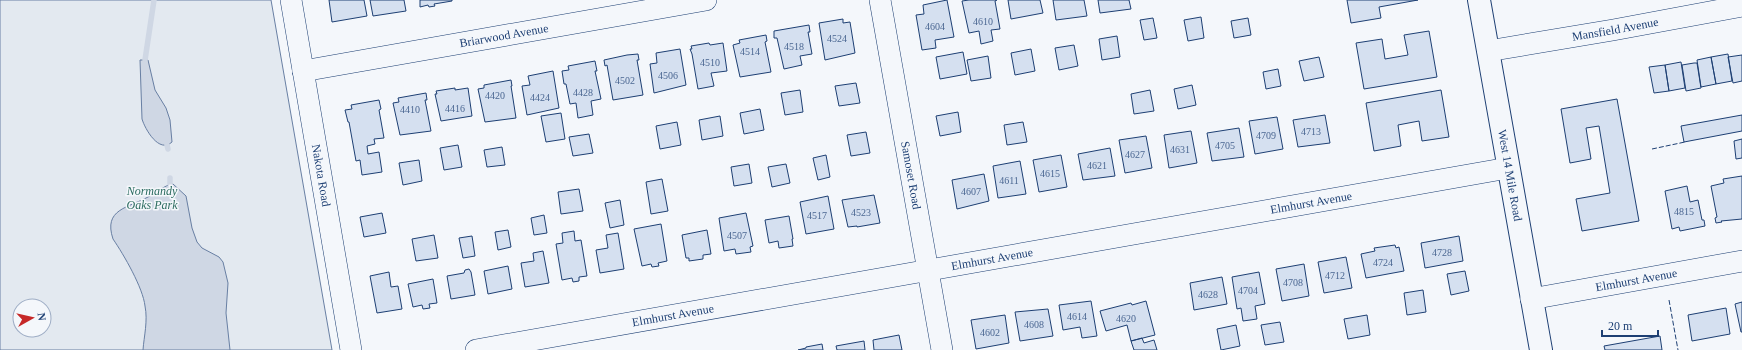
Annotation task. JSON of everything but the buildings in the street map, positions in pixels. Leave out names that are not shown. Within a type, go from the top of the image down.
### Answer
[{"type":"main road","name":"West 14 Mile Road","points":[[1479,0],[1540,350]]},
{"type":"street","name":"Nakota Road","points":[[291,0],[351,350]]},
{"type":"street","name":"Briarwood Avenue","points":[[303,71],[706,0]]},
{"type":"street","name":"Samoset Road","points":[[880,0],[942,350]]},
{"type":"street","name":"Mansfield Avenue","points":[[1488,51],[1742,6]]},
{"type":"street","name":"Elmhurst Avenue","points":[[476,350],[1508,168]]},
{"type":"street","name":"Elmhurst Avenue","points":[[1531,299],[1742,261]]},
{"type":"green space","name":"Normandy Oaks Park","points":[[0,0],[271,0],[332,350],[0,350]]},
{"type":"shaded area","points":[[140,60],[148,60],[155,90],[166,108],[170,120],[172,142],[167,145],[162,145],[153,139],[142,119]]},
{"type":"shaded area","points":[[173,184],[186,196],[192,228],[197,242],[202,248],[219,257],[223,262],[228,283],[226,313],[230,350],[143,350],[146,328],[144,299],[132,272],[113,239],[111,221],[114,215],[119,211]]},
{"type":"waterway","points":[[145,60],[154,0]]},
{"type":"waterway","points":[[167,145],[168,149]]},
{"type":"waterway","points":[[170,178],[170,184]]},
{"type":"fence","points":[[1652,149],[1685,142]]},
{"type":"fence","points":[[1669,300],[1678,350]]}]
